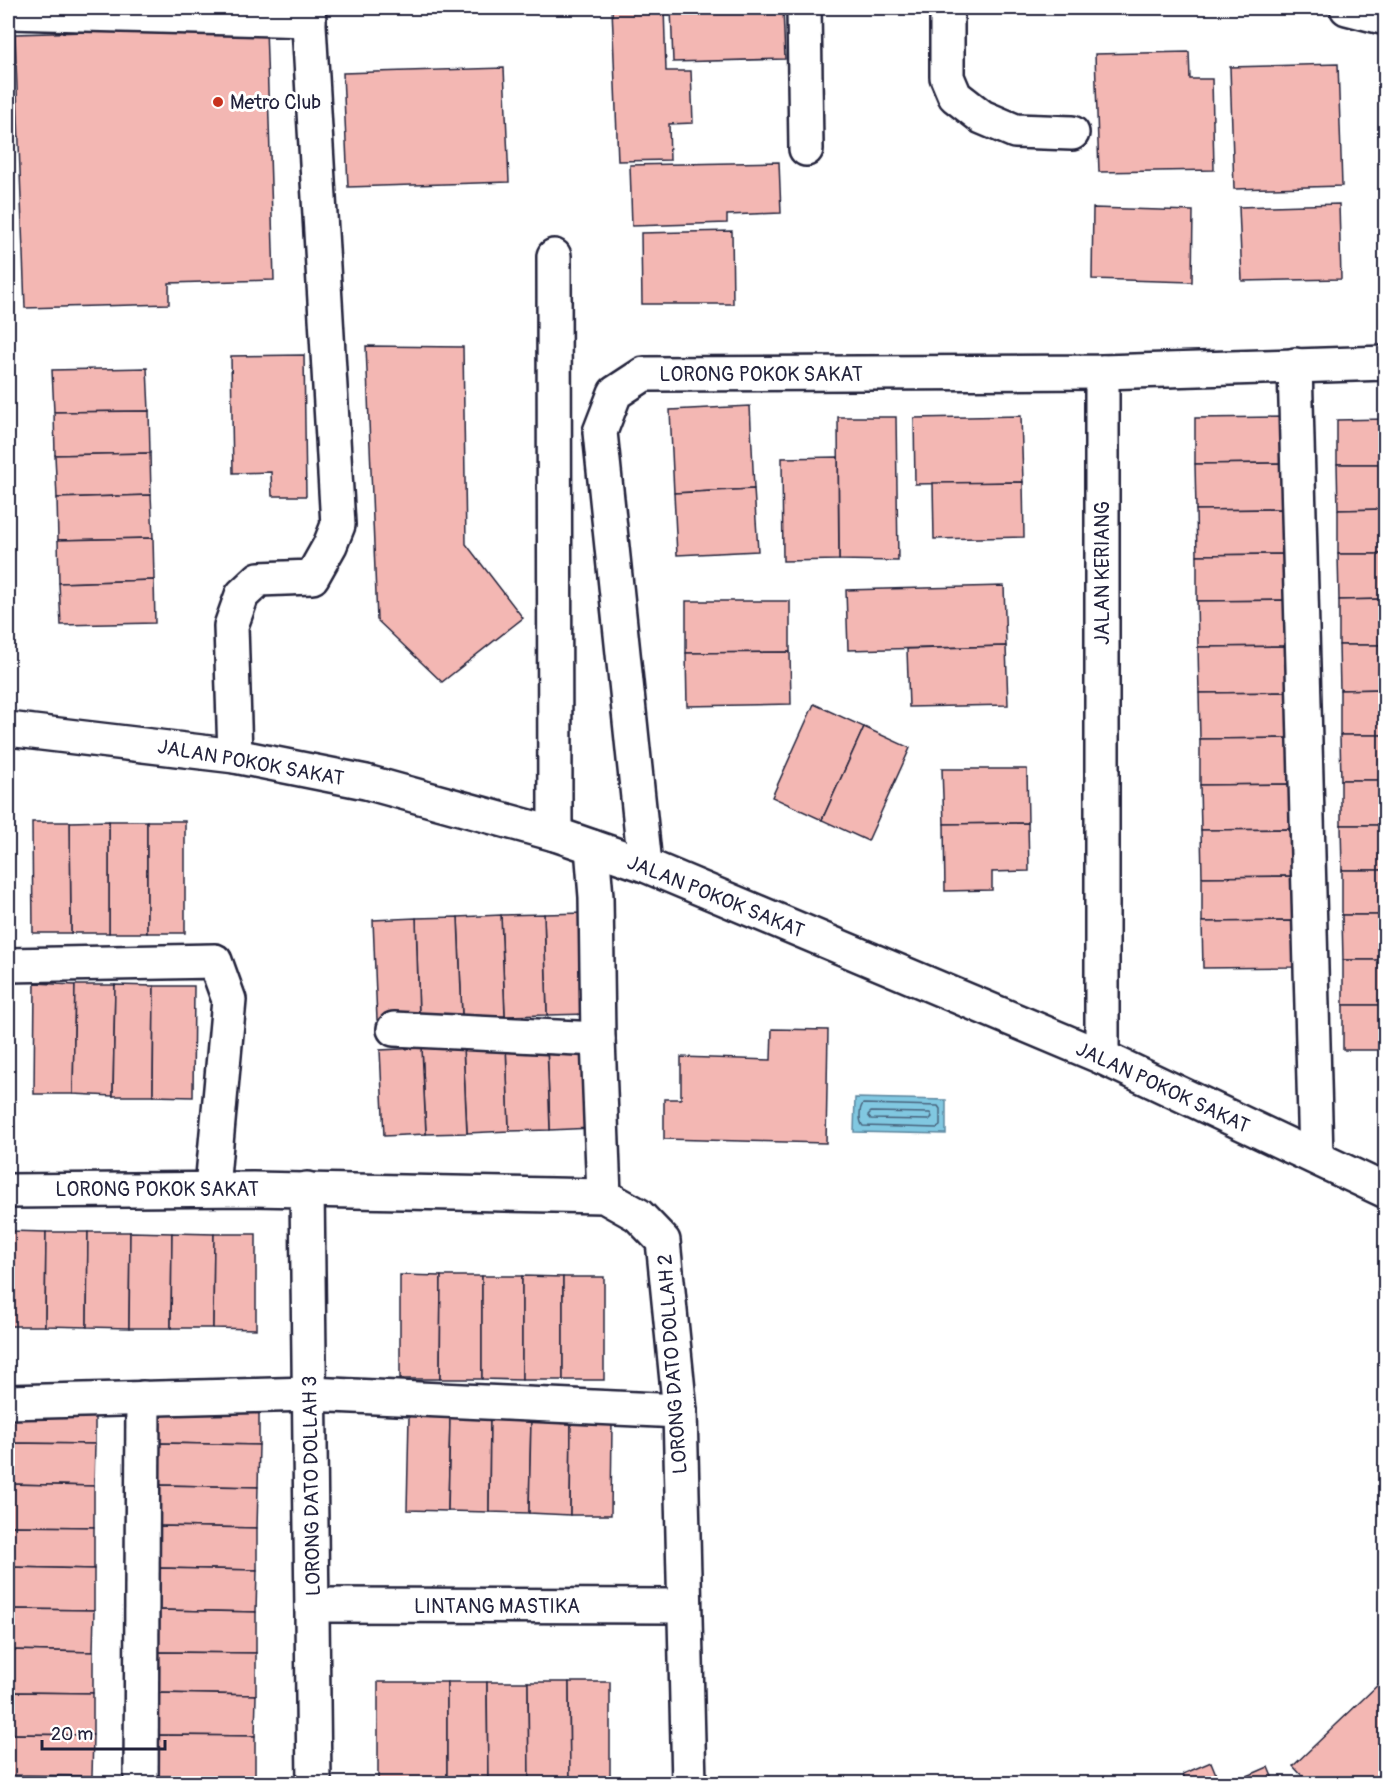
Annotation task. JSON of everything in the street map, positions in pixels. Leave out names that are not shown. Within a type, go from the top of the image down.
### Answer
[{"type":"street","points":[[804,8],[806,149]]},
{"type":"street","points":[[947,8],[947,77],[955,96],[982,117],[1015,131],[1072,133]]},
{"type":"street","points":[[1347,8],[1386,18]]},
{"type":"street","points":[[8,12],[309,14],[338,525],[312,577],[259,579],[242,595],[231,626],[235,756]]},
{"type":"street","points":[[554,256],[555,834]]},
{"type":"street","points":[[1102,372],[1386,363]]},
{"type":"street","points":[[1295,365],[1316,1157]]},
{"type":"street","name":"LORONG POKOK SAKAT","points":[[645,866],[600,432],[615,393],[644,374],[1102,372]]},
{"type":"street","name":"JALAN KERIANG","points":[[1102,372],[1102,1057]]},
{"type":"street","name":"JALAN POKOK SAKAT","points":[[8,729],[235,756],[366,782],[555,834],[645,866],[1102,1057],[1386,1191]]},
{"type":"street","points":[[592,847],[596,897],[603,1196]]},
{"type":"street","points":[[8,965],[215,961],[229,1000],[212,1188]]},
{"type":"street","points":[[394,1029],[598,1038]]},
{"type":"street","name":"LORONG POKOK SAKAT","points":[[8,1191],[308,1189]]},
{"type":"street","name":"LORONG DATO DOLLAH 2","points":[[308,1189],[603,1196],[638,1215],[663,1241],[680,1411],[688,1784]]},
{"type":"street","name":"LORONG DATO DOLLAH 3","points":[[308,1189],[314,1784]]},
{"type":"street","points":[[8,1402],[310,1394],[680,1411]]},
{"type":"street","points":[[141,1784],[143,1398]]},
{"type":"street","name":"LINTANG MASTIKA","points":[[312,1605],[683,1606]]},
{"type":"water","points":[[855,1098],[946,1100],[946,1134],[854,1132]]},
{"type":"building","points":[[612,8],[664,8],[666,71],[691,71],[693,123],[669,124],[670,160],[618,161]]},
{"type":"building","points":[[671,8],[783,8],[785,59],[673,62]]},
{"type":"building","points":[[266,27],[274,280],[169,283],[169,304],[25,308],[15,34]]},
{"type":"building","points":[[1189,52],[1190,79],[1212,79],[1214,170],[1099,172],[1095,54]]},
{"type":"building","points":[[1338,64],[1342,186],[1234,189],[1230,67]]},
{"type":"building","points":[[504,68],[509,182],[348,187],[343,73]]},
{"type":"building","points":[[1381,98],[1386,98],[1386,177],[1381,177]]},
{"type":"building","points":[[779,162],[781,213],[727,215],[727,223],[632,226],[630,165]]},
{"type":"building","points":[[1383,189],[1386,189],[1386,275],[1383,275]]},
{"type":"building","points":[[1339,204],[1341,279],[1242,281],[1239,207]]},
{"type":"building","points":[[1093,208],[1193,211],[1192,282],[1092,279]]},
{"type":"building","points":[[732,231],[733,304],[642,304],[641,233]]},
{"type":"building","points":[[366,346],[463,347],[466,544],[523,618],[442,682],[377,620]]},
{"type":"building","points":[[304,355],[306,496],[272,496],[271,472],[233,473],[231,356]]},
{"type":"building","points":[[147,368],[149,411],[54,412],[52,370]]},
{"type":"building","points":[[750,406],[754,489],[674,493],[670,410]]},
{"type":"building","points":[[149,411],[150,453],[55,455],[54,412]]},
{"type":"building","points":[[1021,416],[1023,482],[915,484],[914,418]]},
{"type":"building","points":[[838,417],[896,417],[898,561],[839,560]]},
{"type":"building","points":[[1288,417],[1289,463],[1195,464],[1195,418]]},
{"type":"building","points":[[1386,419],[1386,464],[1337,464],[1337,420]]},
{"type":"building","points":[[150,453],[151,495],[57,498],[55,455]]},
{"type":"building","points":[[838,457],[839,560],[783,561],[782,458]]},
{"type":"building","points":[[1289,463],[1290,509],[1196,510],[1195,464]]},
{"type":"building","points":[[1337,464],[1386,464],[1386,509],[1338,510]]},
{"type":"building","points":[[1023,482],[1024,537],[934,539],[933,483]]},
{"type":"building","points":[[754,489],[758,551],[677,555],[674,493]]},
{"type":"building","points":[[151,495],[153,538],[58,540],[57,498]]},
{"type":"building","points":[[1290,509],[1290,554],[1197,555],[1196,510]]},
{"type":"building","points":[[1386,509],[1386,554],[1338,554],[1338,510]]},
{"type":"building","points":[[153,538],[154,580],[59,583],[58,540]]},
{"type":"building","points":[[1290,554],[1292,600],[1197,601],[1197,555]]},
{"type":"building","points":[[1338,554],[1386,554],[1386,599],[1339,600]]},
{"type":"building","points":[[154,580],[155,623],[61,625],[59,583]]},
{"type":"building","points":[[1004,586],[1006,646],[848,650],[846,590]]},
{"type":"building","points":[[1386,599],[1386,645],[1339,645],[1339,600]]},
{"type":"building","points":[[1292,600],[1292,646],[1198,647],[1197,601]]},
{"type":"building","points":[[686,601],[790,601],[790,652],[686,653]]},
{"type":"building","points":[[1339,645],[1386,645],[1386,689],[1340,690]]},
{"type":"building","points":[[1006,646],[1008,705],[909,707],[907,649]]},
{"type":"building","points":[[1292,646],[1293,692],[1199,693],[1198,647]]},
{"type":"building","points":[[790,652],[791,704],[687,706],[686,653]]},
{"type":"building","points":[[1386,689],[1386,735],[1340,735],[1340,690]]},
{"type":"building","points":[[1293,692],[1293,738],[1200,739],[1199,693]]},
{"type":"building","points":[[814,704],[864,727],[822,820],[772,797]]},
{"type":"building","points":[[864,727],[910,748],[868,841],[822,820]]},
{"type":"building","points":[[1340,735],[1386,735],[1386,780],[1341,780]]},
{"type":"building","points":[[1293,738],[1295,784],[1200,785],[1200,739]]},
{"type":"building","points":[[942,769],[1027,769],[1028,823],[944,824]]},
{"type":"building","points":[[1341,780],[1386,780],[1386,825],[1341,825]]},
{"type":"building","points":[[1295,784],[1295,829],[1201,830],[1200,785]]},
{"type":"building","points":[[109,821],[147,821],[147,933],[109,933]]},
{"type":"building","points":[[109,821],[109,933],[71,933],[70,822]]},
{"type":"building","points":[[147,821],[185,821],[185,933],[147,933]]},
{"type":"building","points":[[32,822],[70,822],[71,933],[33,933]]},
{"type":"building","points":[[1028,823],[1029,871],[992,872],[992,890],[945,891],[944,824]]},
{"type":"building","points":[[1341,825],[1386,825],[1386,870],[1342,870]]},
{"type":"building","points":[[1295,829],[1295,876],[1202,877],[1201,830]]},
{"type":"building","points":[[1342,870],[1386,870],[1386,915],[1342,915]]},
{"type":"building","points":[[1295,876],[1297,921],[1202,922],[1202,877]]},
{"type":"building","points":[[586,913],[589,1014],[547,1015],[544,914]]},
{"type":"building","points":[[544,914],[547,1015],[505,1016],[501,915]]},
{"type":"building","points":[[501,915],[505,1016],[462,1017],[458,917]]},
{"type":"building","points":[[1342,915],[1386,915],[1386,960],[1343,960]]},
{"type":"building","points":[[458,917],[462,1017],[419,1018],[416,918]]},
{"type":"building","points":[[416,918],[419,1018],[377,1020],[373,920]]},
{"type":"building","points":[[1297,921],[1297,967],[1203,968],[1202,922]]},
{"type":"building","points":[[1343,960],[1386,960],[1386,1005],[1343,1005]]},
{"type":"building","points":[[35,983],[75,985],[73,1094],[34,1094]]},
{"type":"building","points":[[75,985],[115,985],[113,1096],[73,1094]]},
{"type":"building","points":[[115,985],[154,986],[153,1096],[113,1096]]},
{"type":"building","points":[[154,986],[194,986],[193,1097],[153,1096]]},
{"type":"building","points":[[1343,1005],[1386,1005],[1386,1050],[1343,1050]]},
{"type":"building","points":[[772,1029],[828,1030],[826,1143],[664,1139],[664,1099],[681,1099],[681,1057],[771,1060]]},
{"type":"building","points":[[589,1042],[592,1128],[550,1130],[547,1044]]},
{"type":"building","points":[[547,1044],[550,1130],[509,1131],[506,1045]]},
{"type":"building","points":[[506,1045],[509,1131],[467,1133],[463,1047]]},
{"type":"building","points":[[463,1047],[467,1133],[426,1134],[422,1048]]},
{"type":"building","points":[[422,1048],[426,1134],[384,1136],[380,1050]]},
{"type":"building","points":[[8,1231],[46,1232],[45,1326],[8,1326]]},
{"type":"building","points":[[46,1232],[88,1232],[87,1327],[45,1326]]},
{"type":"building","points":[[88,1232],[130,1232],[129,1328],[87,1327]]},
{"type":"building","points":[[130,1232],[172,1233],[171,1328],[129,1328]]},
{"type":"building","points":[[172,1233],[214,1234],[213,1328],[171,1328]]},
{"type":"building","points":[[214,1234],[256,1234],[256,1329],[213,1328]]},
{"type":"building","points":[[400,1275],[441,1276],[440,1379],[400,1379]]},
{"type":"building","points":[[441,1276],[482,1276],[482,1379],[440,1379]]},
{"type":"building","points":[[482,1276],[522,1276],[522,1380],[482,1379]]},
{"type":"building","points":[[522,1276],[563,1277],[563,1380],[522,1380]]},
{"type":"building","points":[[563,1277],[604,1277],[604,1380],[563,1380]]},
{"type":"building","points":[[160,1401],[259,1403],[259,1445],[160,1443]]},
{"type":"building","points":[[8,1402],[95,1402],[95,1444],[8,1443]]},
{"type":"building","points":[[409,1416],[450,1417],[448,1511],[407,1510]]},
{"type":"building","points":[[450,1417],[490,1418],[489,1512],[448,1511]]},
{"type":"building","points":[[490,1418],[531,1419],[529,1513],[489,1512]]},
{"type":"building","points":[[531,1419],[571,1420],[570,1515],[529,1513]]},
{"type":"building","points":[[571,1420],[612,1421],[611,1515],[570,1515]]},
{"type":"building","points":[[8,1443],[95,1444],[94,1486],[8,1484]]},
{"type":"building","points":[[160,1443],[259,1445],[258,1487],[159,1485]]},
{"type":"building","points":[[8,1484],[94,1486],[94,1527],[8,1526]]},
{"type":"building","points":[[159,1485],[258,1487],[257,1528],[159,1526]]},
{"type":"building","points":[[8,1526],[94,1527],[94,1569],[8,1567]]},
{"type":"building","points":[[159,1526],[257,1528],[257,1570],[158,1568]]},
{"type":"building","points":[[8,1567],[94,1569],[94,1610],[8,1609]]},
{"type":"building","points":[[158,1568],[257,1570],[256,1612],[158,1610]]},
{"type":"building","points":[[8,1609],[94,1610],[93,1652],[8,1650]]},
{"type":"building","points":[[158,1610],[256,1612],[256,1653],[157,1652]]},
{"type":"building","points":[[8,1650],[93,1652],[93,1693],[8,1692]]},
{"type":"building","points":[[157,1652],[256,1653],[256,1695],[157,1693]]},
{"type":"building","points":[[1382,1681],[1386,1685],[1386,1784],[1301,1784],[1305,1779],[1293,1766]]},
{"type":"building","points":[[378,1682],[447,1682],[447,1780],[378,1780]]},
{"type":"building","points":[[447,1682],[487,1682],[488,1780],[447,1780]]},
{"type":"building","points":[[487,1682],[528,1682],[529,1780],[488,1780]]},
{"type":"building","points":[[528,1682],[569,1682],[570,1780],[529,1780]]},
{"type":"building","points":[[569,1682],[610,1682],[610,1780],[570,1780]]},
{"type":"building","points":[[8,1692],[93,1693],[93,1735],[8,1734]]},
{"type":"building","points":[[157,1693],[256,1695],[255,1736],[157,1735]]},
{"type":"building","points":[[8,1734],[93,1735],[92,1776],[8,1775]]},
{"type":"building","points":[[157,1735],[255,1736],[255,1778],[156,1776]]},
{"type":"building","points":[[1211,1762],[1220,1784],[1187,1784],[1183,1774]]},
{"type":"building","points":[[1268,1767],[1275,1784],[1229,1784]]},
{"type":"place","name":"Metro Club","points":[[218,102]]}]
